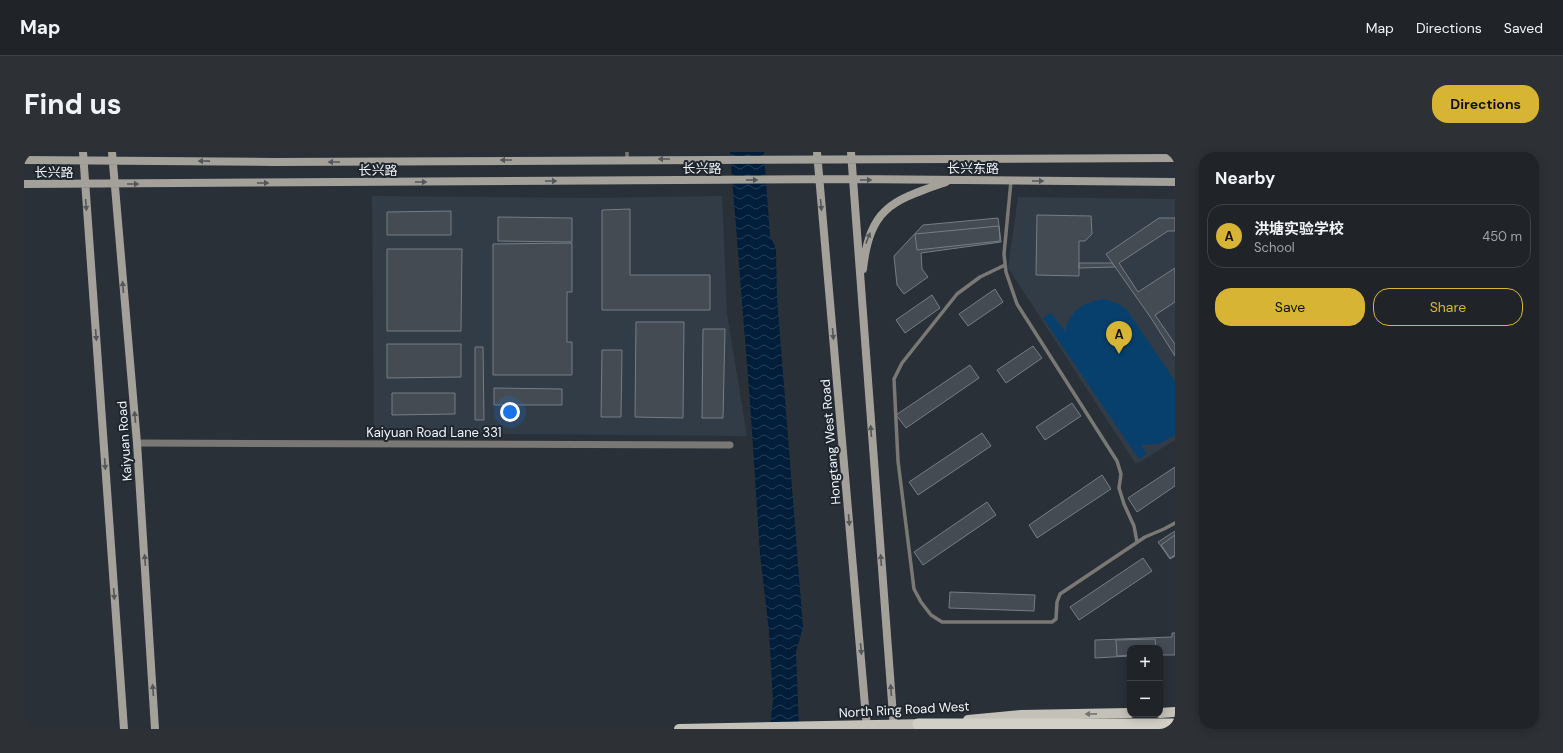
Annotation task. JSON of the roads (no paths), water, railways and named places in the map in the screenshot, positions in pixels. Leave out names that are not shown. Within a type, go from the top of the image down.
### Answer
[{"type":"highway","points":[[918,724],[1175,724]]},
{"type":"main road","points":[[905,152],[933,158]]},
{"type":"main road","name":"长兴东路","points":[[771,159],[818,155],[933,158],[1000,155],[1175,158]]},
{"type":"main road","name":"Hongtang West Road","points":[[818,155],[867,727]]},
{"type":"main road","points":[[852,155],[852,180],[894,727]]},
{"type":"main road","name":"长兴路","points":[[24,160],[83,156],[274,162],[627,156],[771,159]]},
{"type":"main road","name":"Kaiyuan Road","points":[[83,156],[124,729]]},
{"type":"main road","name":"Kaiyuan Road","points":[[113,156],[114,184],[137,443],[155,729]]},
{"type":"main road","name":"长兴东路","points":[[772,180],[1175,182]]},
{"type":"main road","name":"长兴路","points":[[24,184],[772,180]]},
{"type":"main road","points":[[861,290],[865,245],[871,230],[882,213],[893,203],[914,193],[951,180]]},
{"type":"main road","points":[[1163,713],[1175,712]]},
{"type":"main road","name":"North Ring Road West","points":[[679,729],[737,726],[834,725],[894,727],[1021,715],[1127,713]]},
{"type":"street","name":"Kaiyuan Road Lane 331","points":[[137,443],[730,445]]},
{"type":"lane","points":[[1011,181],[1004,254],[1005,265],[1016,304],[1117,461],[1121,474],[1119,488],[1124,504],[1134,526],[1137,542]]},
{"type":"lane","points":[[1005,265],[980,277],[957,294],[902,363],[894,379],[898,461],[914,589],[921,602],[931,615],[942,622],[1052,622],[1056,619],[1056,602],[1060,594],[1137,542],[1175,523]]},
{"type":"water","points":[[730,152],[764,152],[770,237],[776,251],[777,298],[803,627],[796,652],[799,729],[770,729],[773,700],[769,631],[760,554],[750,402]]},
{"type":"place","name":"洪塘实验学校","points":[[1119,354]]}]
